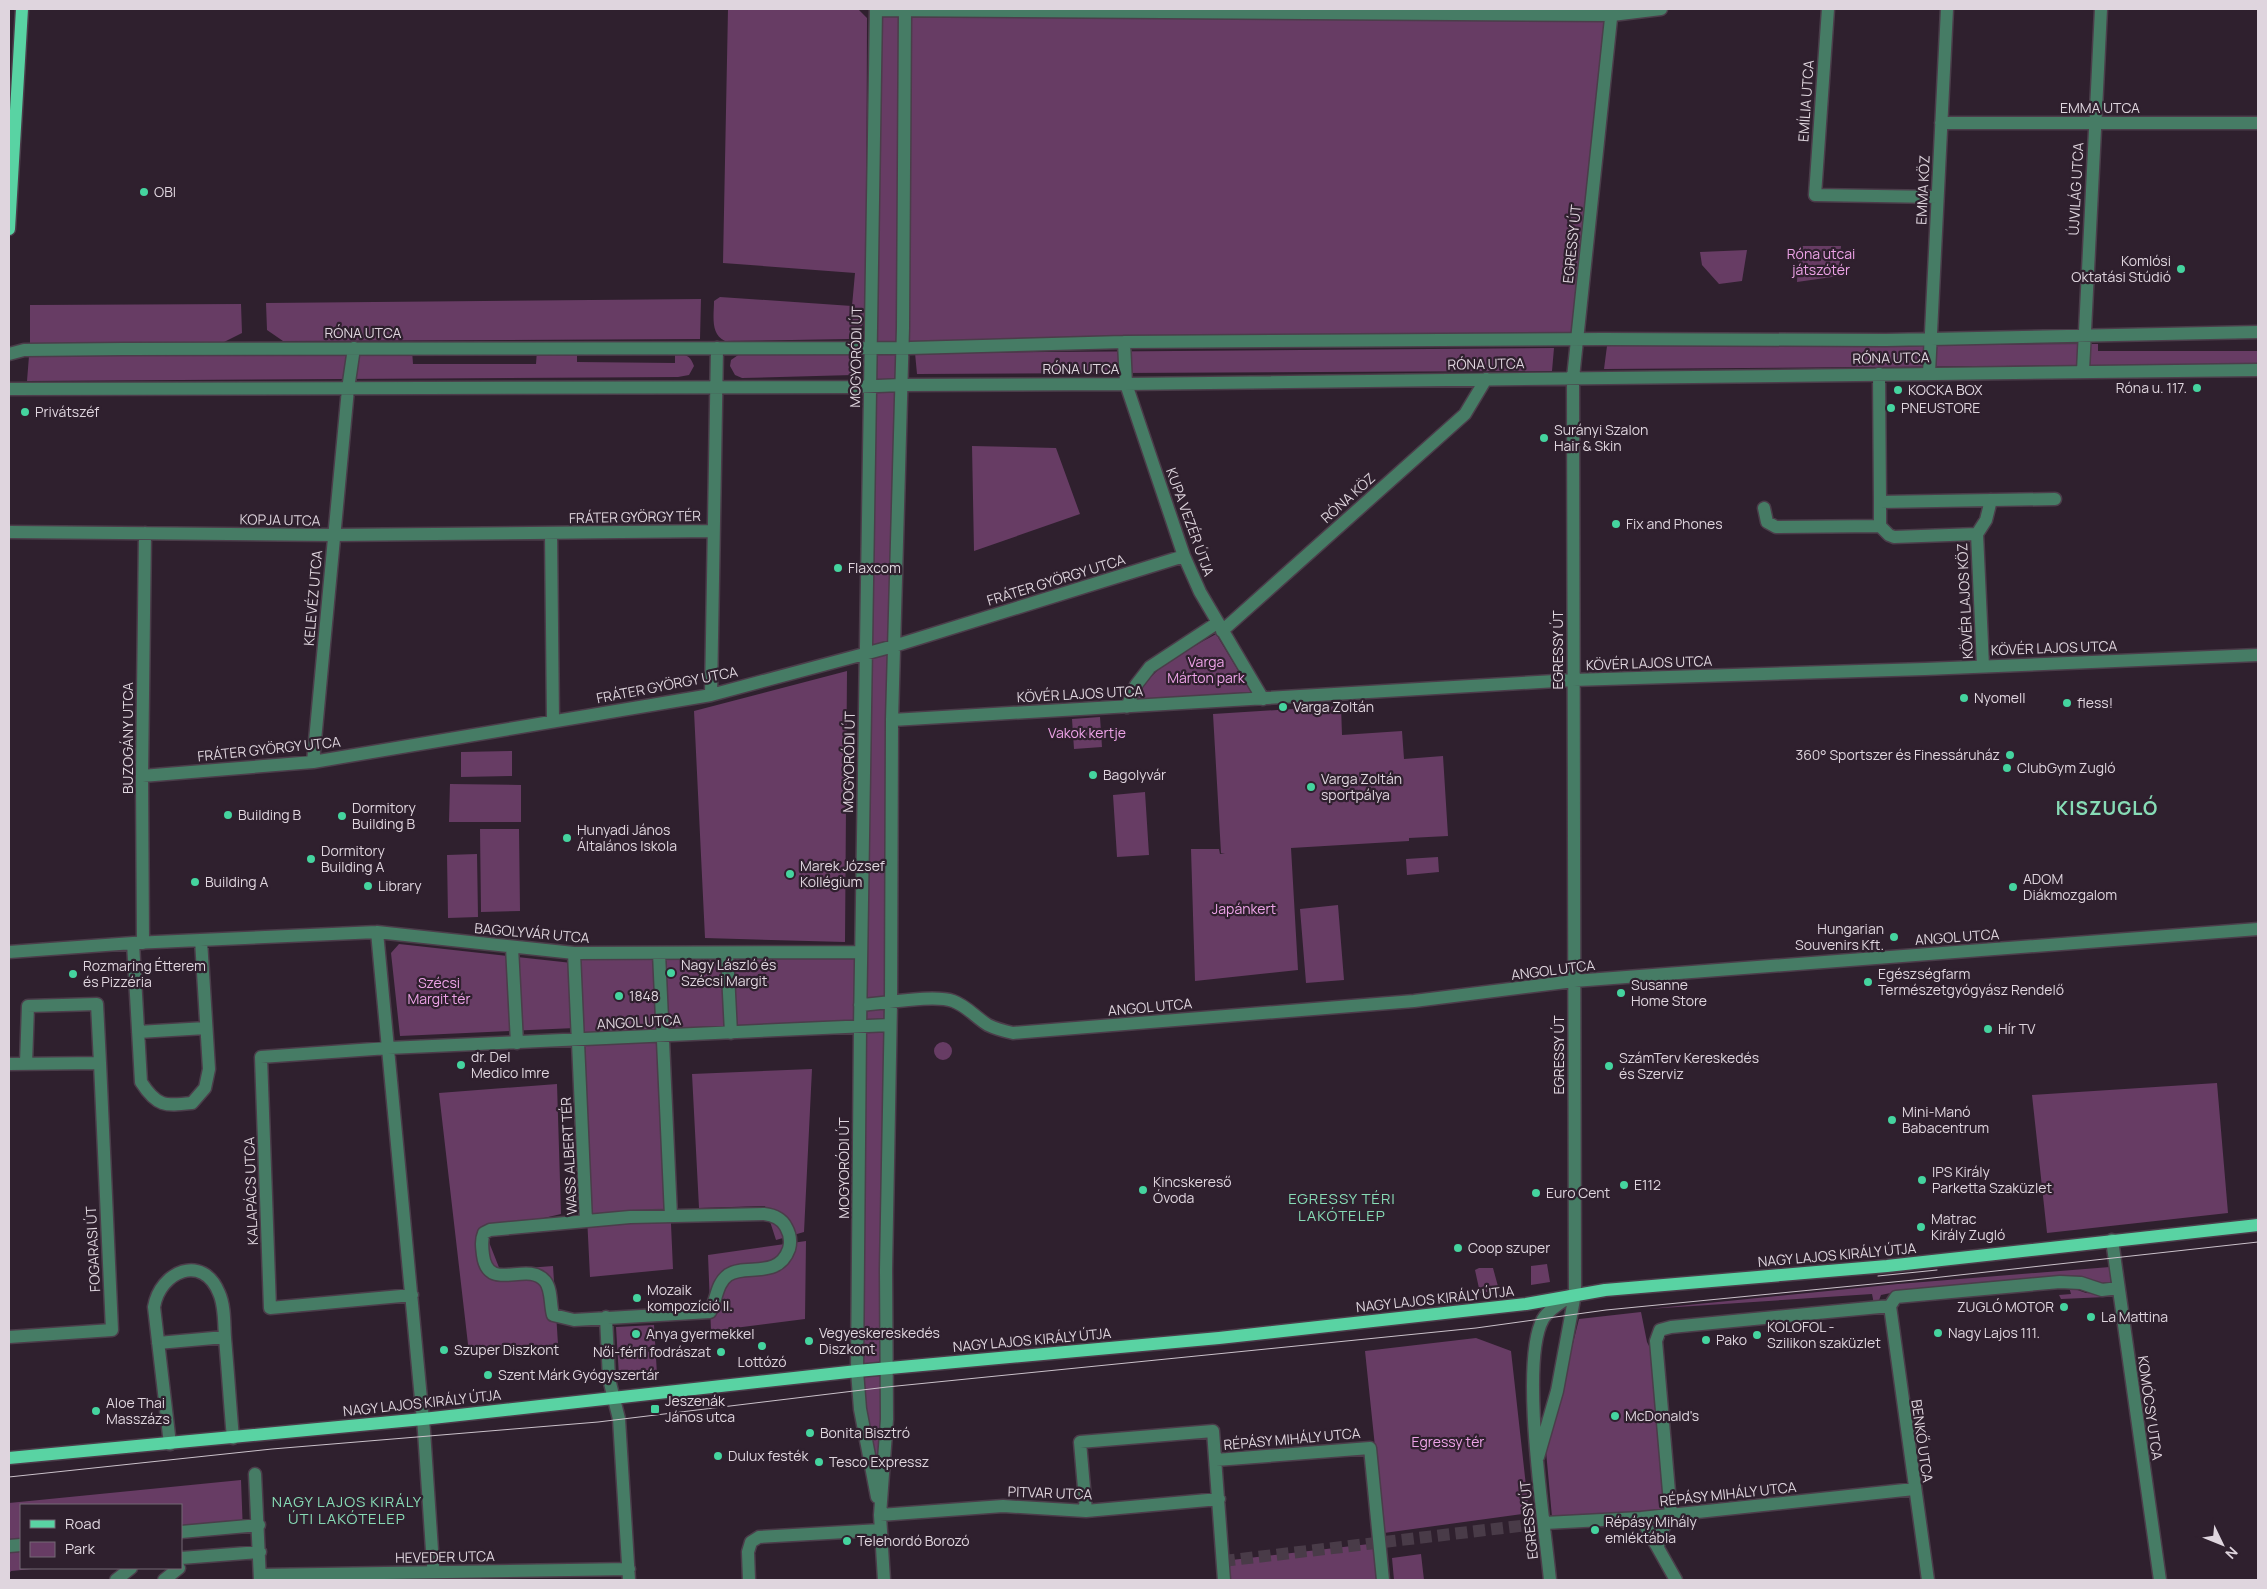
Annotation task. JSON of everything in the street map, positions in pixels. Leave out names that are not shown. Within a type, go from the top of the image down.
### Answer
[{"type":"main road","points":[[9,228],[11,154],[22,9]]},
{"type":"main road","name":"NAGY LAJOS KIRÁLY ÚTJA","points":[[9,1458],[423,1419],[886,1368],[1219,1338],[1526,1304],[1574,1294],[1887,1266],[2258,1225]]},
{"type":"street","points":[[876,10],[1612,12],[1661,9]]},
{"type":"street","name":"EMÍLIA UTCA","points":[[1828,9],[1815,195],[1937,197]]},
{"type":"street","name":"EMMA KÖZ","points":[[1929,373],[1947,9]]},
{"type":"street","name":"ÚJVILÁG UTCA","points":[[2083,370],[2101,9]]},
{"type":"street","name":"MOGYORÓDI ÚT","points":[[876,10],[860,1005],[857,1371],[860,1409],[880,1515]]},
{"type":"street","name":"MOGYORÓDI ÚT","points":[[884,1580],[880,1515],[887,1419],[892,720],[902,348],[905,10]]},
{"type":"street","name":"EGRESSY ÚT","points":[[1538,1457],[1557,1391],[1574,1294],[1573,378],[1612,12]]},
{"type":"street","name":"EMMA UTCA","points":[[1941,123],[2258,123]]},
{"type":"street","name":"RÓNA UTCA","points":[[9,354],[24,350],[103,349],[902,348],[1124,342],[1930,339],[2258,332]]},
{"type":"street","name":"KUPA VEZÉR ÚTJA","points":[[1124,342],[1126,384],[1184,556],[1200,592],[1263,699]]},
{"type":"street","name":"KELEVÉZ UTCA","points":[[312,762],[348,388],[354,348]]},
{"type":"street","points":[[713,531],[717,348]]},
{"type":"street","name":"RÓNA UTCA","points":[[9,389],[870,387],[901,384],[1126,384],[2083,370],[2258,370]]},
{"type":"street","points":[[1879,374],[1880,526],[1888,535],[1894,537],[1977,534],[1986,520],[1991,500]]},
{"type":"street","name":"RÓNA KÖZ","points":[[1126,707],[1136,685],[1150,667],[1220,627],[1465,414],[1486,379]]},
{"type":"street","points":[[1880,502],[2055,499]]},
{"type":"street","points":[[1764,508],[1767,522],[1776,527],[1880,526]]},
{"type":"street","name":"FRÁTER GYÖRGY TÉR","points":[[553,721],[552,533],[713,531],[711,695]]},
{"type":"street","name":"KOPJA UTCA","points":[[9,532],[334,535],[552,533]]},
{"type":"street","name":"BUZOGÁNY UTCA","points":[[138,943],[149,821],[142,776],[145,533]]},
{"type":"street","name":"KÖVÉR LAJOS KÖZ","points":[[1977,534],[1983,666]]},
{"type":"street","name":"FRÁTER GYÖRGY UTCA","points":[[142,776],[312,762],[711,695],[894,646],[1184,556]]},
{"type":"street","name":"KÖVÉR LAJOS UTCA","points":[[892,720],[1573,680],[1983,666],[2258,654]]},
{"type":"street","name":"ANGOL UTCA","points":[[860,1005],[938,999],[951,1000],[965,1006],[986,1024],[998,1030],[1013,1032],[1414,1001],[1574,980],[2258,928]]},
{"type":"street","points":[[378,932],[423,1419],[434,1577]]},
{"type":"street","name":"BAGOLYVÁR UTCA","points":[[9,952],[138,943],[378,932],[574,954],[861,952]]},
{"type":"street","points":[[138,943],[138,1032],[141,1082],[151,1098],[167,1106],[192,1103],[205,1088],[209,1069],[201,940]]},
{"type":"street","points":[[512,947],[517,1042]]},
{"type":"street","points":[[586,1222],[490,1230],[484,1233],[481,1239],[484,1266],[489,1272],[496,1275],[522,1274],[540,1277],[548,1285],[553,1315],[574,1320],[710,1312],[716,1302],[719,1284],[730,1274],[771,1268],[787,1254],[790,1244],[786,1225],[770,1215],[671,1216],[659,953]]},
{"type":"street","name":"WASS ALBERT TÉR","points":[[574,954],[586,1222],[671,1216]]},
{"type":"street","points":[[727,954],[731,1033]]},
{"type":"street","name":"FOGARASI ÚT","points":[[9,1336],[112,1330],[98,1004],[28,1006],[26,1064]]},
{"type":"street","name":"ANGOL UTCA","points":[[388,1048],[860,1028],[890,1025]]},
{"type":"street","points":[[138,1032],[206,1028]]},
{"type":"street","name":"KALAPÁCS UTCA","points":[[388,1048],[261,1057],[270,1308],[412,1295]]},
{"type":"street","points":[[9,1064],[100,1063]]},
{"type":"street","name":"KOMÓCSY UTCA","points":[[2112,1240],[2160,1580]]},
{"type":"street","points":[[170,1444],[154,1307],[156,1295],[173,1274],[188,1270],[204,1272],[219,1292],[225,1337],[233,1438]]},
{"type":"street","points":[[1658,1548],[1659,1536],[1671,1515],[1656,1341],[1657,1335],[1665,1328],[1890,1306],[1896,1297],[2060,1282],[2081,1284],[2102,1290],[2118,1288]]},
{"type":"street","name":"EGRESSY ÚT","points":[[1550,1580],[1538,1457],[1534,1356],[1537,1336],[1543,1319],[1560,1303],[1574,1294]]},
{"type":"street","name":"BENKŐ UTCA","points":[[1890,1306],[1928,1580]]},
{"type":"street","points":[[606,1318],[609,1379],[619,1412],[629,1574]]},
{"type":"street","points":[[158,1343],[225,1337]]},
{"type":"street","points":[[1534,1393],[1539,1401],[1546,1403],[1557,1391]]},
{"type":"street","points":[[1086,1511],[1080,1442],[1213,1431],[1224,1580]]},
{"type":"street","name":"RÉPÁSY MIHÁLY UTCA","points":[[1216,1460],[1370,1448],[1383,1580]]},
{"type":"street","points":[[255,1474],[259,1525],[260,1578]]},
{"type":"street","name":"RÉPÁSY MIHÁLY UTCA","points":[[1545,1523],[1642,1518],[1914,1489]]},
{"type":"street","name":"PITVAR UTCA","points":[[880,1515],[1004,1506],[1086,1511],[1219,1499]]},
{"type":"street","points":[[1642,1518],[1676,1580]]},
{"type":"street","points":[[182,1532],[259,1525]]},
{"type":"street","points":[[749,1580],[748,1552],[751,1542],[759,1537],[880,1530]]},
{"type":"street","points":[[187,1557],[260,1552]]},
{"type":"street","points":[[116,1580],[130,1569]]},
{"type":"street","points":[[164,1580],[178,1569]]},
{"type":"street","name":"HEVEDER UTCA","points":[[260,1578],[629,1574]]},
{"type":"green space","points":[[728,9],[858,9],[867,18],[866,312],[861,328],[850,339],[725,341],[720,338],[715,329],[714,301],[720,297],[852,306],[855,273],[723,263]]},
{"type":"green space","points":[[876,9],[1612,15],[1577,339],[902,348],[880,1515],[860,1409]]},
{"type":"green space","name":"Róna utcai játszótér","points":[[1799,246],[1841,246],[1839,276],[1797,282]]},
{"type":"green space","points":[[1747,250],[1742,281],[1719,284],[1702,265],[1700,252]]},
{"type":"green space","points":[[701,299],[700,339],[283,341],[267,330],[266,303]]},
{"type":"green space","points":[[241,304],[242,333],[222,343],[30,345],[30,305]]},
{"type":"green space","points":[[2098,344],[2098,351],[2258,351],[2258,364],[1604,369],[1607,346]]},
{"type":"green space","points":[[1554,348],[1552,371],[917,374],[915,353]]},
{"type":"green space","points":[[412,350],[413,364],[536,364],[537,350],[577,350],[577,362],[675,363],[675,355],[682,355],[689,357],[694,366],[689,375],[678,377],[27,381],[29,356]]},
{"type":"green space","points":[[741,353],[851,354],[853,375],[742,378],[735,375],[730,366],[731,360]]},
{"type":"green space","points":[[972,446],[1056,448],[1080,514],[974,551]]},
{"type":"green space","name":"Varga Márton park","points":[[1216,634],[1251,692],[1135,702],[1150,678],[1159,669],[1180,654]]},
{"type":"green space","points":[[847,671],[845,942],[705,938],[694,711]]},
{"type":"green space","name":"Varga Zoltán sportpálya","points":[[1341,706],[1342,735],[1402,731],[1404,759],[1443,756],[1448,836],[1409,838],[1409,841],[1291,848],[1298,970],[1195,981],[1191,849],[1219,849],[1220,854],[1225,853],[1221,853],[1213,714]]},
{"type":"green space","name":"Vakok kertje","points":[[1100,717],[1102,747],[1074,749],[1072,719]]},
{"type":"green space","points":[[512,751],[512,776],[461,777],[461,752]]},
{"type":"green space","points":[[450,784],[521,785],[521,822],[449,822]]},
{"type":"green space","points":[[1145,792],[1149,855],[1117,857],[1113,795]]},
{"type":"green space","points":[[480,829],[519,829],[520,911],[481,912]]},
{"type":"green space","points":[[477,854],[478,917],[448,918],[447,855]]},
{"type":"green space","points":[[1438,857],[1439,872],[1407,875],[1406,859]]},
{"type":"green space","points":[[1338,905],[1344,980],[1306,983],[1300,909]]},
{"type":"green space","name":"Szécsi Margit tér","points":[[399,944],[572,963],[575,1028],[400,1036],[391,953]]},
{"type":"green space","points":[[574,953],[659,953],[673,1269],[590,1277]]},
{"type":"green space","points":[[663,955],[856,956],[856,1024],[666,1033]]},
{"type":"green space","points":[[939,1042],[947,1042],[952,1047],[950,1058],[939,1060],[934,1055],[934,1047]]},
{"type":"green space","points":[[812,1069],[804,1232],[776,1240],[765,1206],[699,1208],[692,1074]]},
{"type":"green space","points":[[2217,1083],[2228,1213],[2047,1233],[2032,1095]]},
{"type":"green space","points":[[557,1084],[561,1214],[485,1232],[500,1270],[553,1266],[558,1344],[469,1353],[439,1093]]},
{"type":"green space","points":[[806,1241],[805,1319],[711,1331],[708,1255]]},
{"type":"green space","points":[[1547,1264],[1550,1282],[1531,1285],[1531,1266]]},
{"type":"green space","points":[[2110,1267],[2111,1283],[2107,1287],[2085,1279],[2051,1276],[1910,1289],[1881,1295],[1878,1303],[1874,1304],[1872,1294],[1648,1309],[1898,1284]]},
{"type":"green space","points":[[1479,1268],[1493,1268],[1499,1290],[1480,1293],[1475,1270]]},
{"type":"green space","points":[[2069,1287],[2086,1293],[2106,1294],[2106,1297],[2061,1299],[2059,1295],[2071,1294]]},
{"type":"green space","points":[[1641,1312],[1647,1342],[1658,1364],[1671,1515],[1553,1528],[1546,1451],[1579,1319]]},
{"type":"green space","points":[[654,1325],[657,1374],[619,1376],[616,1327]]},
{"type":"green space","name":"Egressy tér","points":[[1476,1338],[1511,1351],[1529,1513],[1384,1533],[1365,1351]]},
{"type":"green space","points":[[241,1480],[243,1533],[182,1538],[182,1504],[20,1504],[20,1569],[32,1569],[11,1571],[9,1574],[9,1503]]},
{"type":"green space","points":[[1378,1543],[1382,1580],[1224,1580],[1223,1561]]},
{"type":"green space","points":[[1421,1554],[1424,1580],[1394,1580],[1392,1558]]},
{"type":"tunnel","points":[[1223,1561],[1545,1523]]},
{"type":"tram line","points":[[9,1477],[272,1449],[598,1422],[887,1387],[1476,1328],[1606,1310],[1914,1280],[2258,1242]]},
{"type":"tram line","points":[[1878,1276],[1937,1270]]},
{"type":"place","name":"OBI","points":[[144,192]]},
{"type":"place","name":"Komlósi Oktatási Stúdió","points":[[2181,269]]},
{"type":"place","name":"Róna u. 117.","points":[[2197,388]]},
{"type":"place","name":"KOCKA BOX","points":[[1898,390]]},
{"type":"place","name":"PNEUSTORE","points":[[1891,408]]},
{"type":"place","name":"Privátszéf","points":[[25,412]]},
{"type":"place","name":"Surányi Szalon Hair & Skin","points":[[1544,438]]},
{"type":"place","name":"Fix and Phones","points":[[1616,524]]},
{"type":"place","name":"Flaxcom","points":[[838,568]]},
{"type":"place","name":"Nyomell","points":[[1964,698]]},
{"type":"place","name":"fless!","points":[[2067,703]]},
{"type":"place","name":"Varga Zoltán","points":[[1283,707]]},
{"type":"place","name":"360° Sportszer és Finessáruház","points":[[2010,755]]},
{"type":"place","name":"ClubGym Zugló","points":[[2007,768]]},
{"type":"place","name":"Bagolyvár","points":[[1093,775]]},
{"type":"place","name":"Varga Zoltán sportpálya","points":[[1311,787]]},
{"type":"place","name":"Building B","points":[[228,815]]},
{"type":"place","name":"Dormitory Building B","points":[[342,816]]},
{"type":"place","name":"Hunyadi János Általános Iskola","points":[[567,838]]},
{"type":"place","name":"Dormitory Building A","points":[[311,859]]},
{"type":"place","name":"Marek József Kollégium","points":[[790,874]]},
{"type":"place","name":"Building A","points":[[195,882]]},
{"type":"place","name":"Library","points":[[368,886]]},
{"type":"place","name":"ADOM Diákmozgalom","points":[[2013,887]]},
{"type":"place","name":"Hungarian Souvenirs Kft.","points":[[1894,937]]},
{"type":"place","name":"Nagy László és Szécsi Margit","points":[[671,973]]},
{"type":"place","name":"Rozmaring Étterem és Pizzéria","points":[[73,974]]},
{"type":"place","name":"Egészségfarm Természetgyógyász Rendelő","points":[[1868,982]]},
{"type":"place","name":"Susanne Home Store","points":[[1621,993]]},
{"type":"place","name":"1848","points":[[619,996]]},
{"type":"place","name":"Hír TV","points":[[1988,1029]]},
{"type":"place","name":"dr. Del Medico Imre","points":[[461,1065]]},
{"type":"place","name":"SzámTerv Kereskedés és Szerviz","points":[[1609,1066]]},
{"type":"place","name":"Mini-Manó Babacentrum","points":[[1892,1120]]},
{"type":"place","name":"IPS Király Parketta Szaküzlet","points":[[1922,1180]]},
{"type":"place","name":"E112","points":[[1624,1185]]},
{"type":"place","name":"Kincskereső Óvoda","points":[[1143,1190]]},
{"type":"place","name":"Euro Cent","points":[[1536,1193]]},
{"type":"place","name":"Matrac Király Zugló","points":[[1921,1227]]},
{"type":"place","name":"Coop szuper","points":[[1458,1248]]},
{"type":"place","name":"Mozaik kompozíció II.","points":[[637,1298]]},
{"type":"place","name":"ZUGLÓ MOTOR","points":[[2064,1307]]},
{"type":"place","name":"La Mattina","points":[[2091,1317]]},
{"type":"place","name":"Nagy Lajos 111.","points":[[1938,1333]]},
{"type":"place","name":"Anya gyermekkel","points":[[636,1334]]},
{"type":"place","name":"KOLOFOL - Szilikon szaküzlet","points":[[1757,1335]]},
{"type":"place","name":"Pako","points":[[1706,1340]]},
{"type":"place","name":"Vegyeskereskedés Diszkont","points":[[809,1341]]},
{"type":"place","name":"Lottózó","points":[[762,1346]]},
{"type":"place","name":"Szuper Diszkont","points":[[444,1350]]},
{"type":"place","name":"Női-férfi fodrászat","points":[[721,1352]]},
{"type":"place","name":"Szent Márk Gyógyszertár","points":[[488,1375]]},
{"type":"place","name":"Jeszenák János utca","points":[[655,1409]]},
{"type":"place","name":"Aloe Thai Masszázs","points":[[96,1411]]},
{"type":"place","name":"McDonald's","points":[[1615,1416]]},
{"type":"place","name":"Bonita Bisztró","points":[[810,1433]]},
{"type":"place","name":"Dulux festék","points":[[718,1456]]},
{"type":"place","name":"Tesco Expressz","points":[[819,1462]]},
{"type":"place","name":"Répásy Mihály emléktábla","points":[[1595,1530]]},
{"type":"place","name":"Telehordó Borozó","points":[[847,1541]]},
{"type":"district","name":"KISZUGLÓ","points":[[2107,808]]},
{"type":"district","name":"EGRESSY TÉRI LAKÓTELEP","points":[[1342,1208]]},
{"type":"district","name":"NAGY LAJOS KIRÁLY ÚTI LAKÓTELEP","points":[[347,1510]]},
{"type":"park label","name":"Japánkert","points":[[1244,909]]}]
